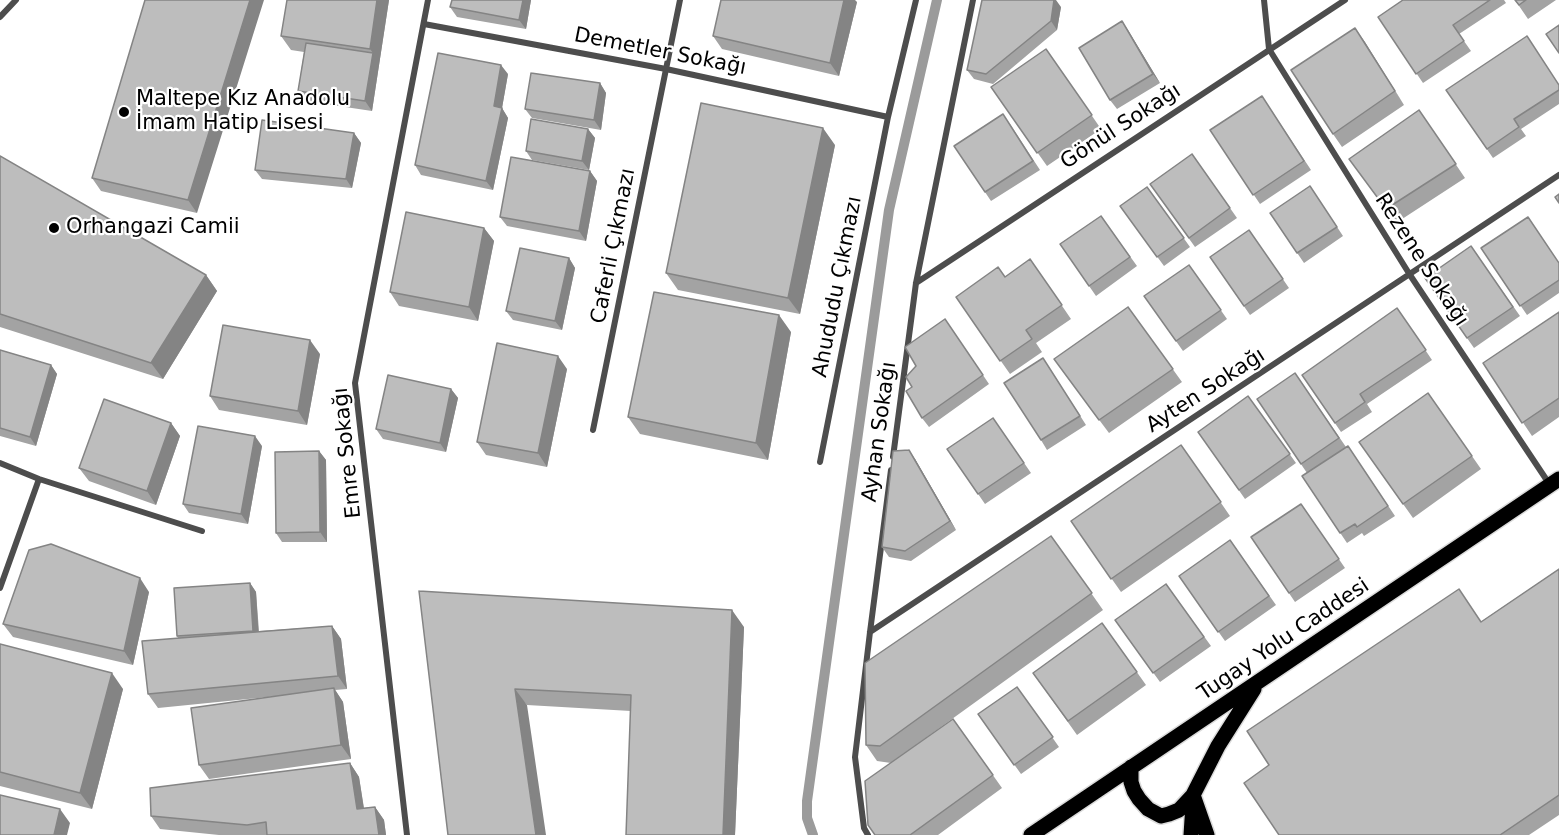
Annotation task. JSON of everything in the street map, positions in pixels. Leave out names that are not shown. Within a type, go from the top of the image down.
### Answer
[{"type":"main road","name":"Tugay Yolu Caddesi","points":[[1031,835],[1555,483]]},
{"type":"main road","points":[[1131,767],[1131,782],[1134,791],[1148,809],[1161,816],[1179,810],[1193,795],[1218,746],[1258,684]]},
{"type":"main road","points":[[1191,835],[1193,795]]},
{"type":"main road","points":[[1193,795],[1207,835]]},
{"type":"street","points":[[0,16],[16,0]]},
{"type":"street","name":"Emre Sokağı","points":[[407,835],[355,383],[428,0]]},
{"type":"street","name":"Caferli Çıkmazı","points":[[593,430],[680,0]]},
{"type":"street","name":"Ahududu Çıkmazı","points":[[819,462],[888,117],[916,0]]},
{"type":"street","name":"Ayhan Sokağı","points":[[868,835],[864,828],[855,757],[870,633],[916,282],[973,0]]},
{"type":"street","points":[[1264,0],[1269,49]]},
{"type":"street","name":"Gönül Sokağı","points":[[916,282],[1345,0]]},
{"type":"street","name":"Demetler Sokağı","points":[[424,24],[666,69],[888,117]]},
{"type":"street","name":"Rezene Sokağı","points":[[1269,49],[1410,275],[1555,483]]},
{"type":"street","name":"Ayten Sokağı","points":[[870,633],[1559,175]]},
{"type":"street","points":[[0,463],[39,479],[202,531]]},
{"type":"street","points":[[0,588],[39,479]]},
{"type":"building","points":[[145,0],[250,0],[188,200],[92,178]]},
{"type":"building","points":[[287,0],[377,0],[370,49],[281,36]]},
{"type":"building","points":[[452,0],[523,0],[519,20],[450,7]]},
{"type":"building","points":[[721,0],[844,0],[830,63],[713,36]]},
{"type":"building","points":[[982,0],[1054,0],[1051,21],[986,74],[967,70]]},
{"type":"building","points":[[1403,0],[1490,0],[1453,25],[1464,41],[1416,74],[1378,17]]},
{"type":"building","points":[[1515,0],[1526,0],[1519,5]]},
{"type":"building","points":[[1122,21],[1153,74],[1110,100],[1079,48]]},
{"type":"building","points":[[1559,25],[1559,53],[1546,34]]},
{"type":"building","points":[[1355,28],[1395,91],[1333,134],[1291,70]]},
{"type":"building","points":[[1527,36],[1559,85],[1559,90],[1514,119],[1519,127],[1487,149],[1446,90]]},
{"type":"building","points":[[306,43],[373,53],[365,101],[298,91]]},
{"type":"building","points":[[1046,49],[1092,115],[1037,153],[991,87]]},
{"type":"building","points":[[438,53],[501,65],[494,106],[502,108],[486,181],[415,165]]},
{"type":"building","points":[[531,73],[600,83],[594,120],[525,109]]},
{"type":"building","points":[[1262,96],[1304,161],[1253,195],[1210,130]]},
{"type":"building","points":[[701,103],[823,128],[788,298],[666,273]]},
{"type":"building","points":[[1419,110],[1456,164],[1386,209],[1349,159]]},
{"type":"building","points":[[1003,114],[1033,161],[985,192],[954,146]]},
{"type":"building","points":[[531,119],[588,129],[582,161],[526,151]]},
{"type":"building","points":[[262,120],[354,133],[346,179],[255,170]]},
{"type":"building","points":[[1192,154],[1230,208],[1189,238],[1150,184]]},
{"type":"building","name":"Orhangazi Camii","points":[[0,156],[206,275],[151,363],[0,314]]},
{"type":"building","points":[[511,157],[590,171],[579,231],[500,217]]},
{"type":"building","points":[[1310,186],[1337,227],[1297,253],[1270,213]]},
{"type":"building","points":[[1147,187],[1184,238],[1157,257],[1120,206]]},
{"type":"building","points":[[406,212],[484,228],[469,307],[390,292]]},
{"type":"building","points":[[1101,216],[1130,257],[1089,286],[1060,244]]},
{"type":"building","points":[[1528,217],[1559,263],[1559,280],[1520,306],[1481,248]]},
{"type":"building","points":[[1249,230],[1283,279],[1244,306],[1210,257]]},
{"type":"building","points":[[1471,246],[1513,307],[1467,338],[1425,278]]},
{"type":"building","points":[[520,248],[569,258],[555,321],[506,311]]},
{"type":"building","points":[[1030,259],[1062,305],[1026,330],[1032,339],[1000,361],[956,297],[998,267],[1005,277]]},
{"type":"building","points":[[1189,265],[1221,310],[1176,341],[1144,296]]},
{"type":"building","points":[[654,292],[779,315],[756,443],[628,417]]},
{"type":"building","points":[[1128,307],[1173,369],[1099,420],[1054,359]]},
{"type":"building","points":[[1397,308],[1426,350],[1360,394],[1365,402],[1335,423],[1302,375]]},
{"type":"building","points":[[1559,312],[1559,398],[1522,423],[1483,363]]},
{"type":"building","points":[[945,319],[983,375],[922,418],[906,391],[912,387],[906,377],[916,366],[905,347]]},
{"type":"building","points":[[223,325],[310,340],[298,411],[210,396]]},
{"type":"building","points":[[497,343],[558,356],[538,453],[477,442]]},
{"type":"building","points":[[0,350],[51,365],[30,437],[0,428]]},
{"type":"building","points":[[1043,358],[1080,416],[1041,440],[1004,383]]},
{"type":"building","points":[[1295,373],[1339,438],[1301,464],[1257,399]]},
{"type":"building","points":[[388,375],[451,389],[440,443],[376,429]]},
{"type":"building","points":[[1428,393],[1472,456],[1403,504],[1359,442]]},
{"type":"building","points":[[1248,396],[1290,454],[1239,490],[1198,432]]},
{"type":"building","points":[[104,399],[171,423],[147,491],[79,468]]},
{"type":"building","points":[[993,418],[1024,463],[978,494],[947,449]]},
{"type":"building","points":[[198,426],[255,436],[241,514],[183,504]]},
{"type":"building","points":[[1181,445],[1221,502],[1111,579],[1071,521]]},
{"type":"building","points":[[1348,446],[1388,506],[1357,527],[1355,524],[1340,533],[1302,476]]},
{"type":"building","points":[[909,450],[950,521],[905,551],[882,547],[893,451]]},
{"type":"building","points":[[319,451],[320,532],[276,533],[275,452]]},
{"type":"building","points":[[1301,504],[1339,559],[1289,593],[1251,537]]},
{"type":"building","points":[[1051,536],[1092,593],[880,746],[866,745],[865,663]]},
{"type":"building","points":[[1230,540],[1269,596],[1218,632],[1179,576]]},
{"type":"building","points":[[51,544],[140,578],[124,651],[3,624],[29,550]]},
{"type":"building","points":[[1559,569],[1559,795],[1500,835],[1279,835],[1244,783],[1269,765],[1247,731],[1459,589],[1481,622]]},
{"type":"building","points":[[250,583],[253,631],[177,636],[174,588]]},
{"type":"building","points":[[1166,584],[1204,637],[1153,673],[1115,620]]},
{"type":"building","points":[[419,591],[732,610],[723,835],[626,835],[631,695],[515,689],[536,835],[448,835]]},
{"type":"building","points":[[1102,623],[1137,672],[1068,721],[1033,673]]},
{"type":"building","points":[[332,626],[338,676],[148,694],[142,641]]},
{"type":"building","points":[[0,644],[112,673],[80,793],[0,772]]},
{"type":"building","points":[[1017,687],[1053,737],[1014,765],[978,714]]},
{"type":"building","points":[[334,688],[341,745],[199,765],[191,708]]},
{"type":"building","points":[[953,719],[993,775],[910,835],[875,835],[868,825],[865,781]]},
{"type":"building","points":[[350,763],[357,809],[375,807],[379,835],[267,835],[266,822],[247,825],[151,816],[150,788]]},
{"type":"building","points":[[0,795],[60,809],[54,835],[0,835]]},
{"type":"waterway","points":[[813,835],[807,818],[807,801],[889,210],[937,0]]},
{"type":"place","name":"Maltepe Kız Anadolu İmam Hatip Lisesi","points":[[124,112]]},
{"type":"place","name":"Orhangazi Camii","points":[[54,228]]}]
